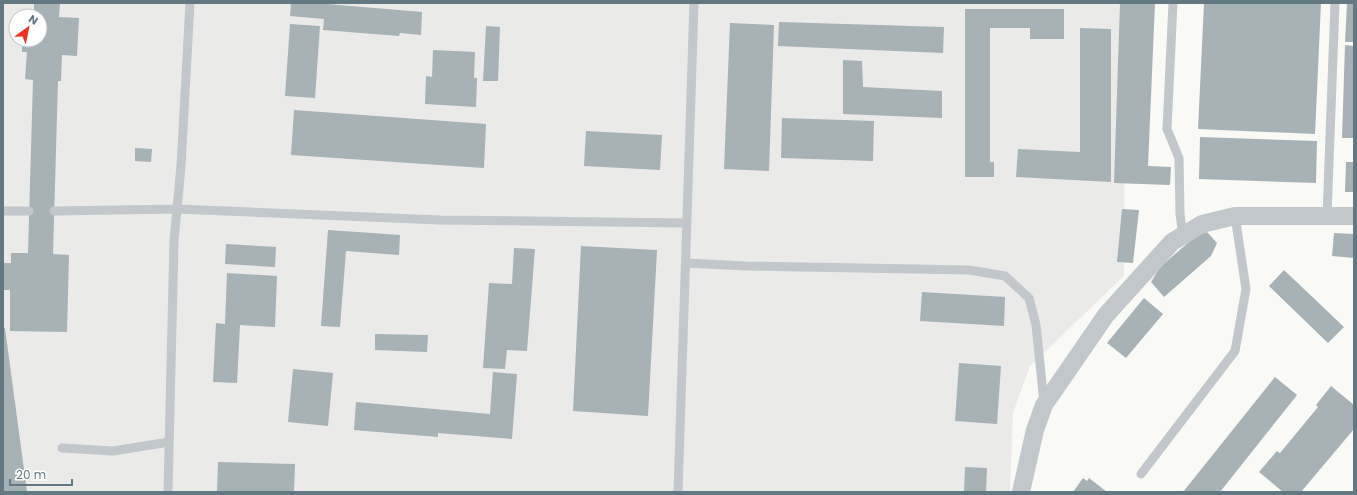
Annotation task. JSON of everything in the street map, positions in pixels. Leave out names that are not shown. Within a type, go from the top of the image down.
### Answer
[{"type":"street","points":[[1021,492],[1035,430],[1044,405],[1106,315],[1172,242],[1202,224],[1235,216],[1354,216]]},
{"type":"lane","points":[[168,492],[174,249],[190,3]]},
{"type":"lane","points":[[678,492],[694,3]]},
{"type":"lane","points":[[1173,3],[1167,129],[1179,158],[1180,214],[1183,236]]},
{"type":"lane","points":[[1327,216],[1335,3]]},
{"type":"lane","points":[[54,210],[177,209],[440,220],[687,223]]},
{"type":"lane","points":[[3,211],[29,211]]},
{"type":"lane","points":[[1141,474],[1235,351],[1246,289],[1235,216]]},
{"type":"lane","points":[[686,263],[746,266],[969,270],[1005,276],[1029,298],[1036,325],[1044,405]]},
{"type":"lane","points":[[62,448],[113,451],[169,442]]},
{"type":"shaded area","points":[[3,3],[1125,3],[1124,276],[1030,366],[1013,413],[1010,492],[3,492]]},
{"type":"building","points":[[34,3],[60,3],[59,17],[79,18],[77,56],[62,55],[61,81],[58,81],[53,254],[69,255],[67,332],[10,331],[10,290],[3,290],[3,263],[11,263],[11,253],[28,253],[33,80],[25,79],[27,52],[22,52],[22,48],[48,48],[48,8],[34,8]]},
{"type":"building","points":[[291,3],[315,3],[422,12],[421,35],[400,33],[399,36],[323,30],[324,19],[290,16]]},
{"type":"building","points":[[1120,3],[1155,3],[1148,166],[1171,167],[1170,185],[1114,183]]},
{"type":"building","points":[[1204,3],[1321,3],[1315,134],[1198,129]]},
{"type":"building","points":[[1347,3],[1354,3],[1354,42],[1345,42]]},
{"type":"building","points":[[965,9],[1064,9],[1064,39],[1030,39],[1030,28],[990,28],[990,162],[994,162],[994,177],[965,177]]},
{"type":"building","points":[[779,22],[944,27],[943,53],[778,46]]},
{"type":"building","points":[[730,23],[774,25],[769,171],[724,169]]},
{"type":"building","points":[[290,24],[320,26],[315,98],[285,96]]},
{"type":"building","points":[[486,26],[500,27],[498,81],[483,81]]},
{"type":"building","points":[[1080,28],[1111,29],[1111,182],[1016,177],[1018,149],[1080,152]]},
{"type":"building","points":[[1345,45],[1354,46],[1354,138],[1342,138]]},
{"type":"building","points":[[433,50],[475,52],[474,78],[477,78],[476,107],[425,104],[426,76],[432,77]]},
{"type":"building","points":[[843,60],[862,61],[863,87],[942,91],[942,118],[843,114]]},
{"type":"building","points":[[294,110],[486,124],[484,168],[291,155]]},
{"type":"building","points":[[782,118],[874,121],[873,161],[781,158]]},
{"type":"building","points":[[586,131],[662,135],[660,170],[584,166]]},
{"type":"building","points":[[1200,137],[1317,141],[1316,183],[1199,179]]},
{"type":"building","points":[[135,148],[152,149],[151,162],[135,161]]},
{"type":"building","points":[[1346,162],[1354,162],[1354,192],[1345,192]]},
{"type":"building","points":[[1122,209],[1139,210],[1133,263],[1117,262]]},
{"type":"building","points":[[328,230],[400,235],[399,255],[346,251],[340,327],[321,326]]},
{"type":"building","points":[[1207,232],[1217,243],[1211,256],[1164,297],[1151,282],[1160,267],[1196,236]]},
{"type":"building","points":[[1334,233],[1354,234],[1354,258],[1332,256]]},
{"type":"building","points":[[226,244],[276,247],[275,267],[225,264]]},
{"type":"building","points":[[581,246],[657,250],[648,416],[573,411]]},
{"type":"building","points":[[514,248],[535,249],[527,351],[507,350],[505,369],[483,368],[489,283],[512,284]]},
{"type":"building","points":[[1284,270],[1344,327],[1328,343],[1269,286]]},
{"type":"building","points":[[227,273],[277,276],[275,327],[240,325],[237,383],[213,382],[216,323],[225,324]]},
{"type":"building","points":[[922,292],[1005,297],[1004,326],[920,321]]},
{"type":"building","points":[[1144,298],[1163,314],[1126,358],[1107,343]]},
{"type":"building","points":[[3,328],[5,328],[27,492],[3,492]]},
{"type":"building","points":[[375,334],[428,335],[427,352],[375,350]]},
{"type":"building","points":[[959,363],[1001,366],[997,424],[955,421]]},
{"type":"building","points":[[293,369],[333,373],[328,426],[288,422]]},
{"type":"building","points":[[493,372],[517,374],[512,439],[438,433],[438,437],[354,430],[356,402],[490,414]]},
{"type":"building","points":[[1275,377],[1297,395],[1220,492],[1183,492]]},
{"type":"building","points":[[1331,386],[1354,405],[1354,429],[1301,492],[1283,492],[1259,472],[1277,451],[1280,453],[1318,407],[1316,405]]},
{"type":"building","points":[[218,462],[295,464],[294,492],[217,492]]},
{"type":"building","points":[[965,467],[987,468],[986,492],[964,492]]},
{"type":"building","points":[[1083,478],[1087,481],[1089,478],[1107,492],[1073,492]]}]
